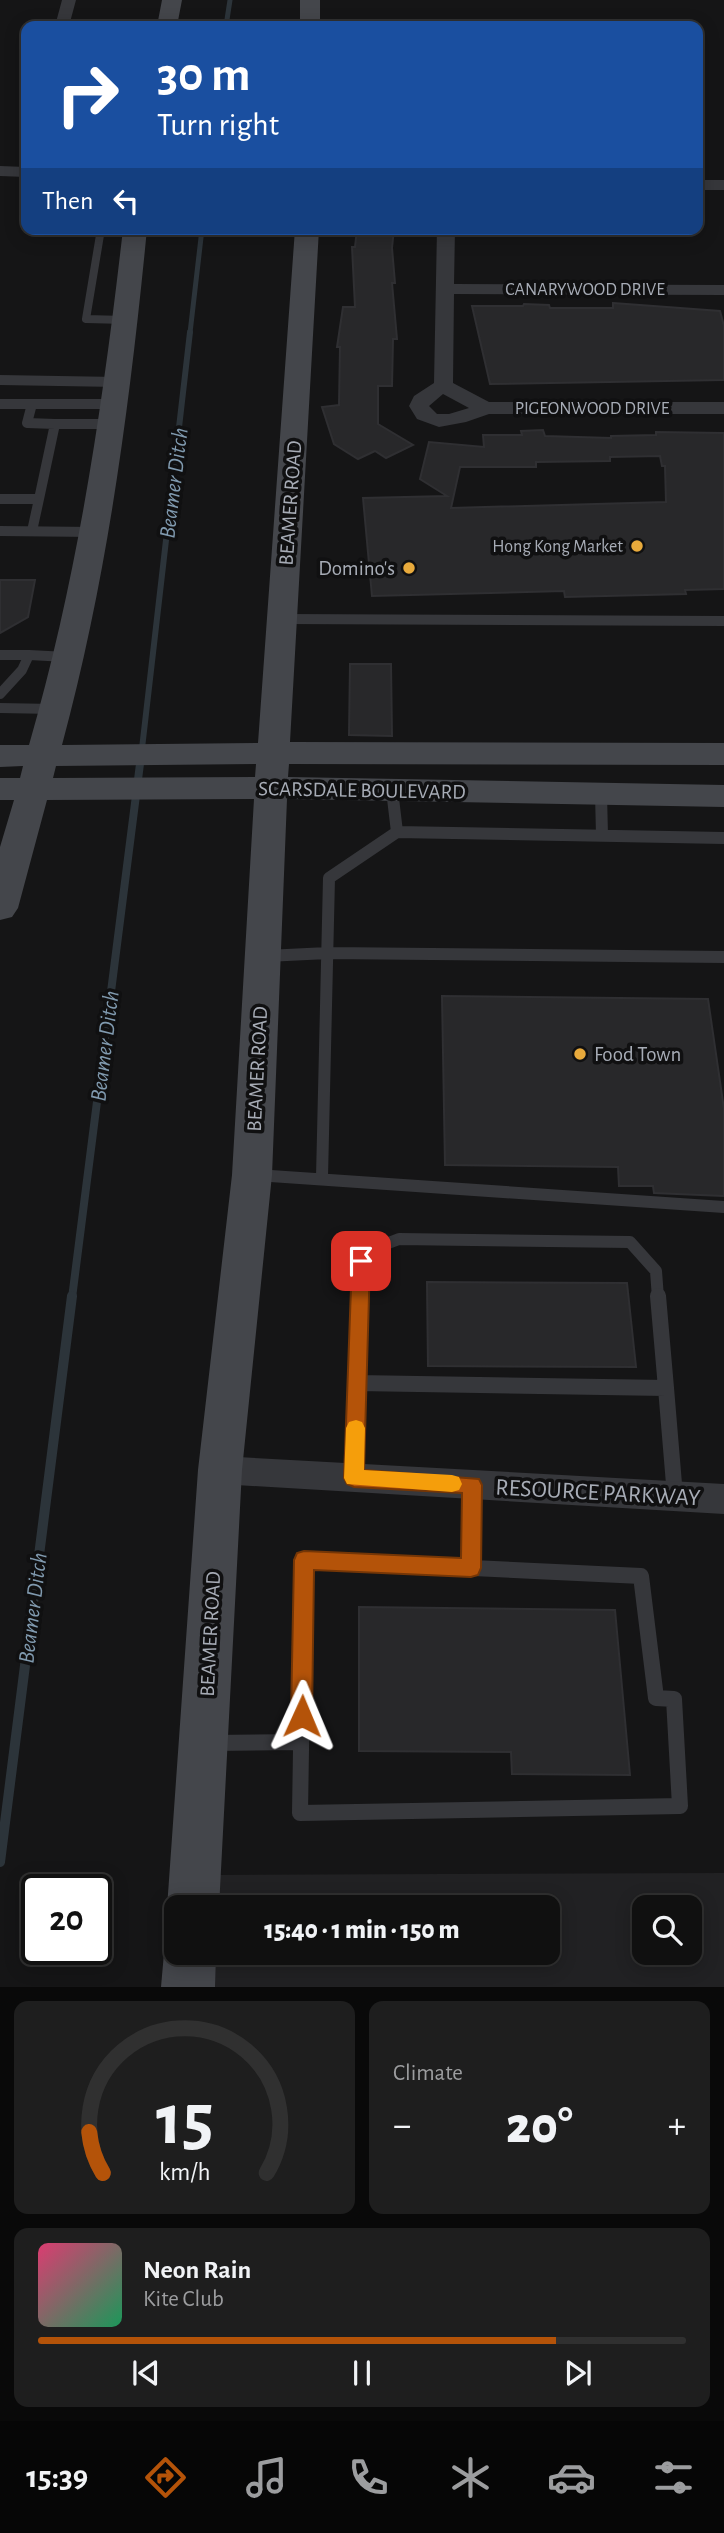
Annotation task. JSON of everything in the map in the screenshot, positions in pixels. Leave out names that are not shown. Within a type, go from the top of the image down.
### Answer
[{"type":"main road","points":[[168,21],[172,0]]},
{"type":"main road","points":[[310,0],[310,21]]},
{"type":"main road","points":[[0,908],[54,709],[89,566],[115,403],[134,235]]},
{"type":"main road","name":"BEAMER ROAD","points":[[194,1895],[220,1470],[252,1174],[263,956],[257,788],[282,619],[306,235]]},
{"type":"main road","name":"SCARSDALE BOULEVARD","points":[[33,781],[75,756],[261,753],[724,754]]},
{"type":"main road","name":"SCARSDALE BOULEVARD","points":[[0,756],[33,781],[257,788],[724,796]]},
{"type":"main road","points":[[188,1987],[189,1965]]},
{"type":"street","points":[[63,21],[69,0]]},
{"type":"street","points":[[0,172],[21,170]]},
{"type":"street","points":[[703,185],[724,185]]},
{"type":"street","points":[[446,235],[443,385],[421,400],[419,406],[426,416],[455,420],[486,408]]},
{"type":"street","name":"CANARYWOOD DRIVE","points":[[445,289],[724,290]]},
{"type":"street","name":"PIGEONWOOD DRIVE","points":[[443,385],[461,398],[486,408],[724,408]]},
{"type":"street","name":"RESOURCE PARKWAY","points":[[220,1470],[724,1499]]},
{"type":"lane","points":[[100,235],[86,318],[125,320]]},
{"type":"lane","points":[[0,380],[115,403]]},
{"type":"lane","points":[[0,404],[115,403]]},
{"type":"lane","points":[[32,404],[27,423],[55,424],[115,403]]},
{"type":"lane","points":[[32,531],[55,424]]},
{"type":"lane","points":[[0,499],[39,499]]},
{"type":"lane","points":[[0,531],[94,532]]},
{"type":"lane","points":[[282,619],[724,621]]},
{"type":"lane","points":[[0,655],[66,656]]},
{"type":"lane","points":[[0,695],[29,655]]},
{"type":"lane","points":[[0,708],[54,709]]},
{"type":"lane","points":[[392,790],[397,832]]},
{"type":"lane","points":[[601,794],[602,835]]},
{"type":"lane","points":[[322,1177],[329,878],[397,832],[724,838]]},
{"type":"lane","points":[[263,956],[328,953],[724,957]]},
{"type":"lane","points":[[252,1174],[724,1208]]},
{"type":"lane","points":[[354,1478],[361,1261],[370,1251],[399,1239],[629,1242],[648,1258],[656,1271],[674,1496]]},
{"type":"lane","points":[[357,1383],[666,1388]]},
{"type":"lane","points":[[471,1568],[472,1485]]},
{"type":"lane","points":[[304,1560],[471,1568],[641,1576],[656,1698],[674,1699],[680,1807],[300,1813],[304,1560]]},
{"type":"lane","points":[[203,1743],[301,1742]]},
{"type":"shaded area","points":[[724,1873],[724,1987],[209,1987],[210,1965],[560,1965],[560,1895],[213,1895],[214,1875]]},
{"type":"building","points":[[356,235],[393,235],[395,283],[392,283],[397,339],[393,339],[392,386],[378,386],[378,424],[413,445],[386,458],[375,451],[358,459],[334,444],[322,407],[339,405],[340,347],[337,347],[343,307],[355,307],[352,247],[355,247]]},
{"type":"building","points":[[613,303],[720,311],[724,326],[724,380],[490,384],[472,306],[524,304],[549,305],[550,308],[613,308]]},
{"type":"building","points":[[543,430],[545,436],[611,438],[656,435],[656,432],[724,433],[724,589],[685,590],[686,594],[565,597],[564,591],[372,596],[363,498],[447,496],[420,479],[429,442],[484,447],[483,435],[522,435],[521,431]],"holes":[[[660,456],[662,466],[665,466],[666,502],[451,508],[460,467],[536,467],[536,462],[610,461],[610,457]]]},
{"type":"building","points":[[0,580],[35,580],[28,617],[0,633]]},
{"type":"building","points":[[350,664],[391,664],[392,736],[349,735]]},
{"type":"building","name":"Food Town","points":[[442,996],[708,999],[724,1109],[724,1196],[654,1193],[653,1186],[619,1186],[618,1167],[445,1165]]},
{"type":"building","points":[[427,1282],[627,1283],[636,1367],[428,1366]]},
{"type":"building","points":[[359,1607],[615,1610],[630,1775],[512,1774],[511,1752],[359,1751]]},
{"type":"waterway","name":"Beamer Ditch","points":[[227,21],[230,0]]},
{"type":"waterway","name":"Beamer Ditch","points":[[190,333],[201,235]]},
{"type":"waterway","name":"Beamer Ditch","points":[[141,757],[190,332]]},
{"type":"waterway","name":"Beamer Ditch","points":[[72,1298],[141,756]]},
{"type":"waterway","name":"Beamer Ditch","points":[[0,1862],[72,1296]]},
{"type":"slow traffic","points":[[356,1428],[354,1478],[452,1484]]},
{"type":"place","name":"Hong Kong Market","points":[[637,546]]},
{"type":"place","name":"Domino's","points":[[409,568]]},
{"type":"place","name":"Food Town","points":[[580,1054]]},
{"type":"route","points":[[302,1716],[304,1560],[471,1568],[472,1485],[354,1478],[361,1261]]}]
